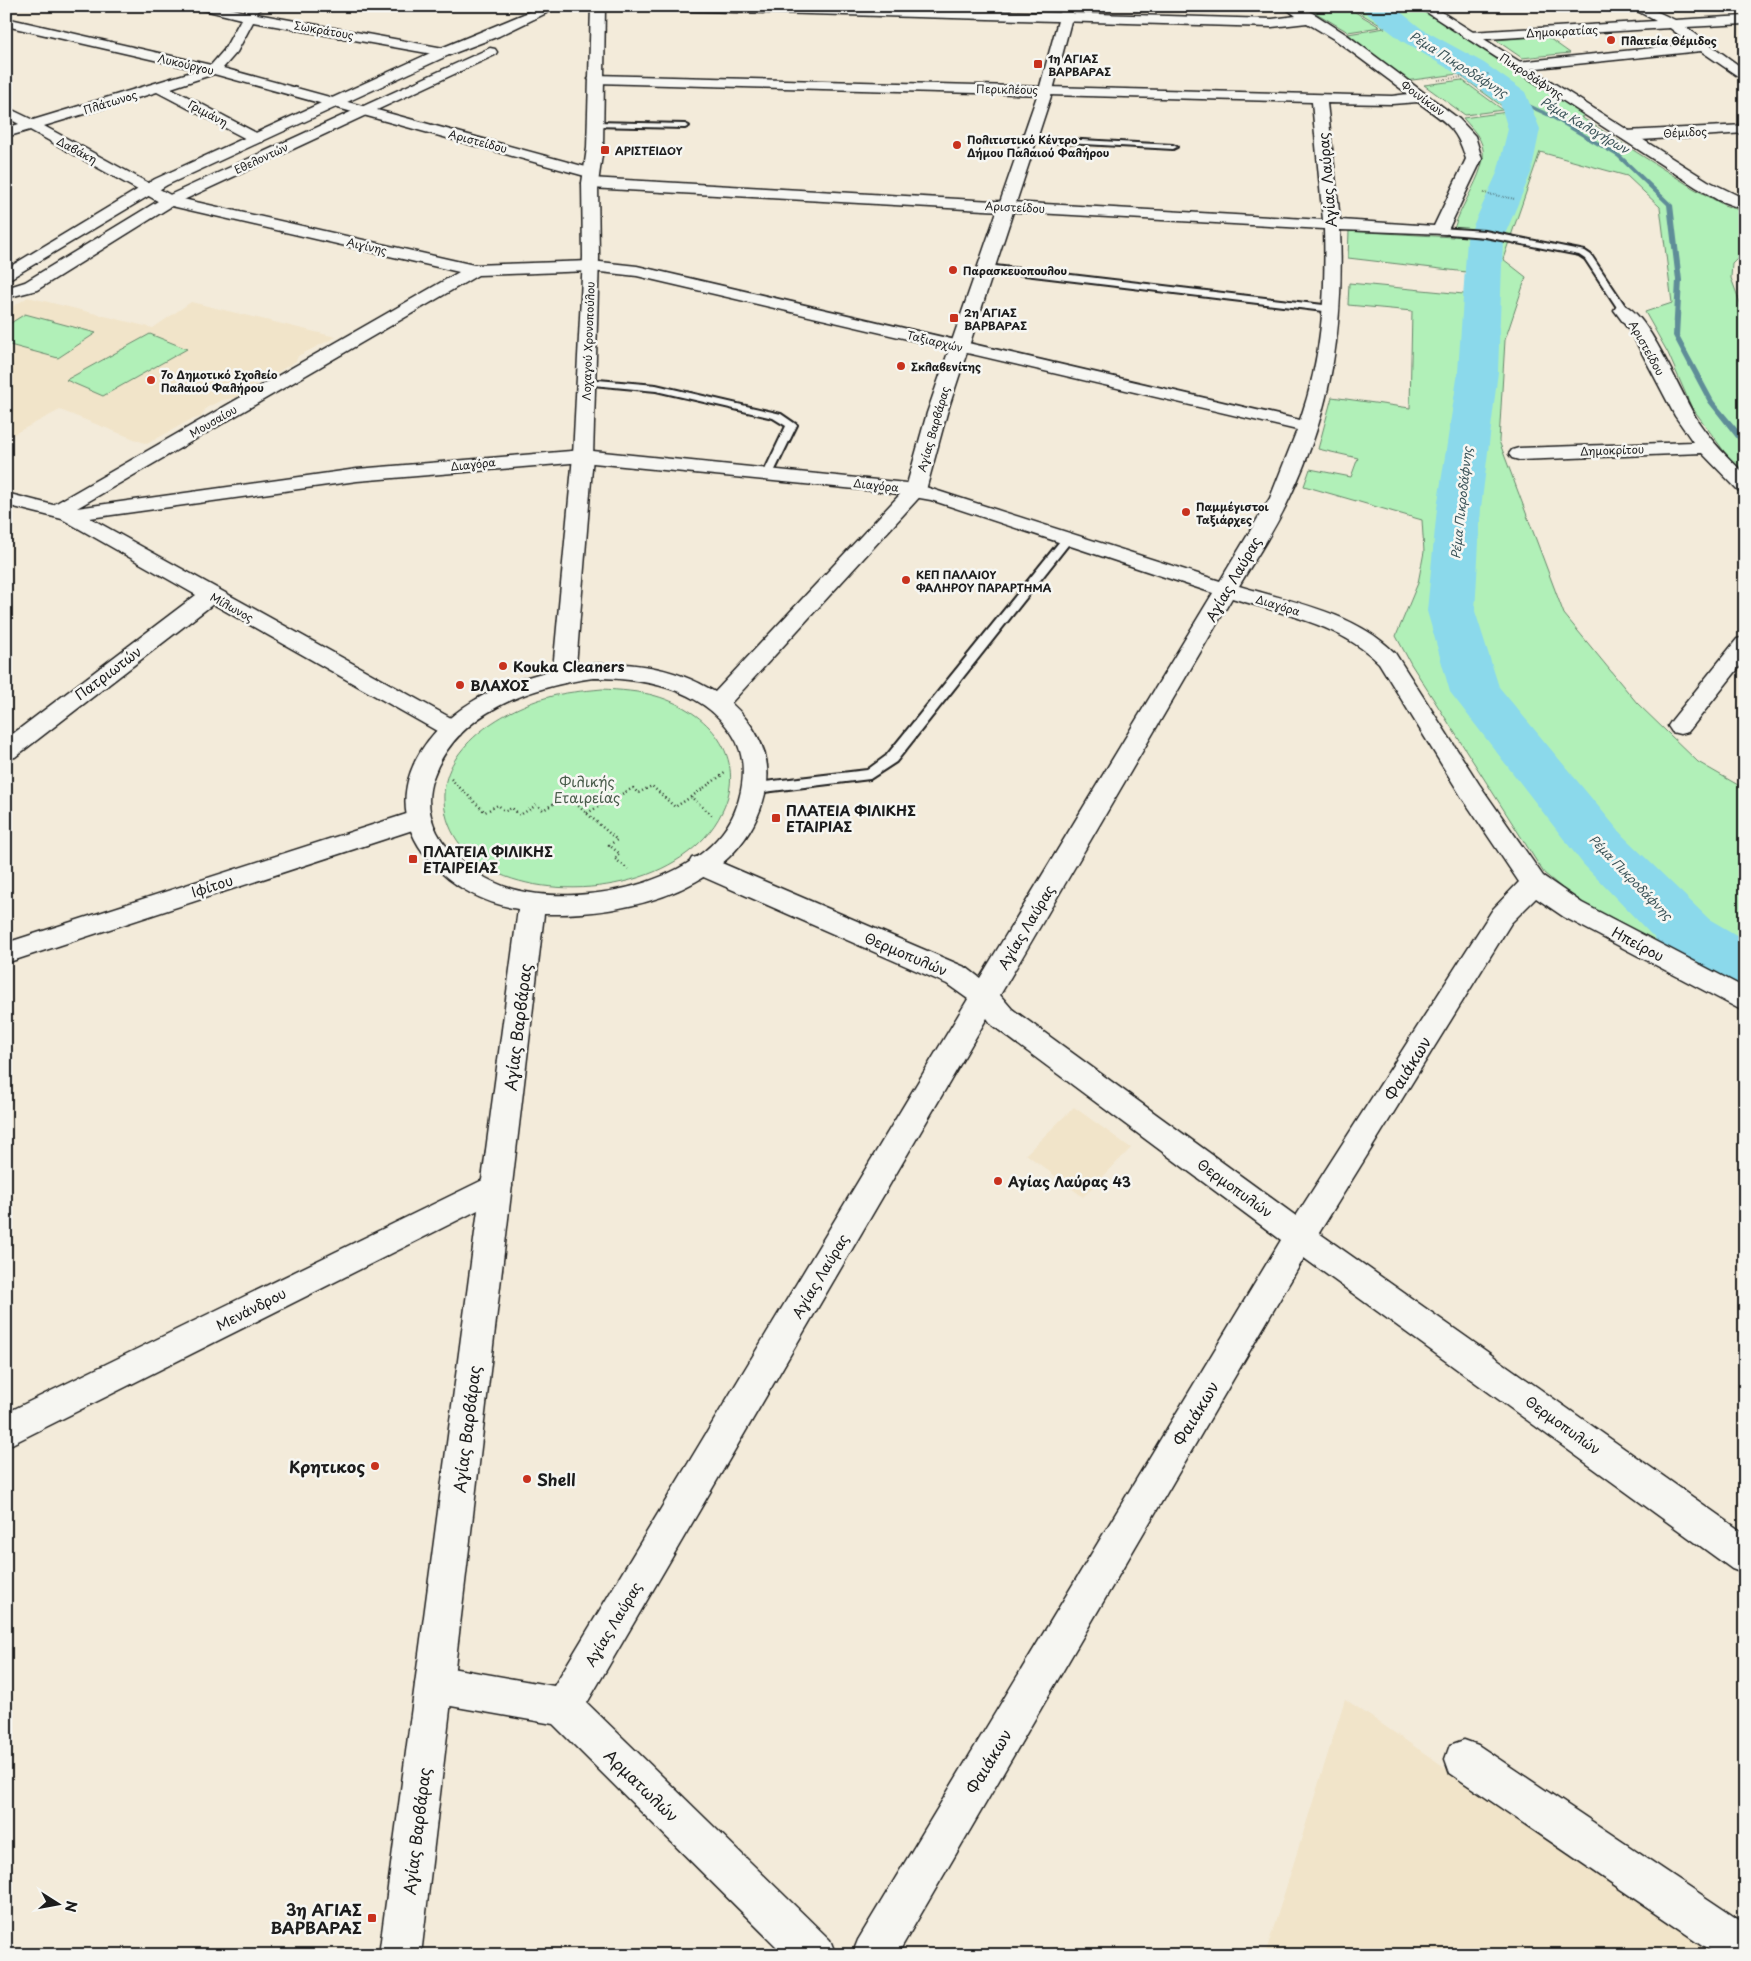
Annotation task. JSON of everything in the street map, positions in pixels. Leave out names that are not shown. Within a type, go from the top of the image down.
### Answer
[{"type":"street","points":[[214,70],[230,52],[253,10],[270,6]]},
{"type":"street","name":"Εθελοντών","points":[[6,276],[148,189],[444,52],[494,33],[555,6]]},
{"type":"street","name":"Λοχαγού Χρονοπούλου","points":[[564,674],[583,456],[591,266],[590,178],[595,148],[598,6]]},
{"type":"street","points":[[666,6],[1068,11],[1272,23],[1311,18]]},
{"type":"street","name":"Φοινίκων","points":[[1289,6],[1342,38],[1454,122],[1468,136],[1474,160],[1440,231]]},
{"type":"street","name":"Πικροδάφνης","points":[[1423,6],[1702,184],[1724,197],[1745,205]]},
{"type":"street","points":[[1634,6],[1673,24],[1745,77]]},
{"type":"street","name":"Σωκράτους","points":[[211,7],[253,10],[444,52]]},
{"type":"street","name":"Αγίας Βαρβάρας","points":[[718,703],[916,490],[937,413],[1046,90],[1068,11]]},
{"type":"street","name":"Δημοκρατίας","points":[[1470,36],[1745,20]]},
{"type":"street","name":"Λυκούργου","points":[[6,22],[214,70],[364,110]]},
{"type":"street","name":"Εθελοντών","points":[[6,293],[31,286],[169,201],[505,44],[507,40],[494,33]]},
{"type":"street","points":[[1518,66],[1702,47]]},
{"type":"street","name":"Πλάτωνος","points":[[6,133],[214,70]]},
{"type":"street","name":"Περικλέους","points":[[595,79],[1392,100],[1420,97]]},
{"type":"street","name":"Γριμάνη","points":[[159,87],[257,139]]},
{"type":"street","name":"Αγίας Λαύρας","points":[[563,1708],[1280,498],[1307,428],[1327,355],[1332,309],[1332,225],[1327,163],[1318,98]]},
{"type":"street","name":"Αριστείδου","points":[[364,110],[590,178],[1007,207],[1440,231]]},
{"type":"street","name":"Δαβάκη","points":[[6,111],[148,189]]},
{"type":"street","name":"Θέμιδος","points":[[1626,136],[1745,128]]},
{"type":"street","name":"Αιγίνης","points":[[148,189],[169,201],[474,270],[591,266]]},
{"type":"street","name":"Ταξιαρχών","points":[[591,266],[637,271],[1307,428]]},
{"type":"street","name":"Μουσαίου","points":[[62,513],[474,270]]},
{"type":"street","name":"Αριστείδου","points":[[1623,310],[1636,326],[1686,418],[1706,447],[1745,486]]},
{"type":"street","name":"Δημοκρίτου","points":[[1518,454],[1706,447]]},
{"type":"street","name":"Διαγόρα","points":[[62,513],[357,475],[583,456],[916,490],[1333,622],[1372,643],[1387,658],[1470,790],[1534,883]]},
{"type":"street","name":"Μίλωνος","points":[[6,499],[62,513],[452,729]]},
{"type":"street","name":"Πατριωτών","points":[[6,751],[210,594]]},
{"type":"street","points":[[1680,726],[1745,644]]},
{"type":"street","points":[[622,671],[676,681],[700,691],[718,703],[735,719],[746,734],[754,752],[756,788],[748,811],[734,834],[720,850],[701,865],[653,890],[624,899],[593,904],[562,906],[532,904],[484,890],[447,867],[434,852],[424,836],[419,819],[417,799],[420,778],[429,758],[452,729],[491,701],[522,686],[564,674],[622,671]]},
{"type":"street","name":"Ιφίτου","points":[[6,953],[419,819]]},
{"type":"street","name":"Θερμοπυλών","points":[[701,865],[957,976],[985,996],[1002,1017],[1300,1236],[1745,1556]]},
{"type":"street","name":"Ηπείρου","points":[[1534,883],[1573,910],[1745,1001]]},
{"type":"street","name":"Φαιάκων","points":[[873,1955],[1300,1236],[1502,916],[1534,883]]},
{"type":"street","name":"Αγίας Βαρβάρας","points":[[400,1955],[532,904]]},
{"type":"street","name":"Μενάνδρου","points":[[6,1431],[497,1186]]},
{"type":"street","points":[[434,1684],[563,1708]]},
{"type":"street","name":"Αρματωλών","points":[[563,1708],[815,1955]]},
{"type":"street","points":[[1464,1759],[1745,1949]]},
{"type":"lane","points":[[595,124],[686,126]]},
{"type":"lane","points":[[1030,139],[1173,147]]},
{"type":"lane","name":"Αριστείδου","points":[[1440,231],[1470,232],[1586,255],[1623,310]]},
{"type":"lane","points":[[987,268],[1332,309]]},
{"type":"lane","points":[[586,382],[656,388],[777,416],[792,425],[768,474]]},
{"type":"lane","points":[[756,788],[870,774],[891,759],[1068,538]]},
{"type":"path","points":[[1452,79],[1496,74]]},
{"type":"path","points":[[1485,194],[1515,199]]},
{"type":"path","points":[[587,814],[633,788],[638,793],[652,786],[676,807],[754,752]]},
{"type":"path","points":[[429,758],[485,812],[498,805],[505,811],[512,808],[520,815],[538,805],[543,810],[567,796],[617,840],[609,844],[620,854],[614,858],[653,890]]},
{"type":"path","points":[[691,797],[734,834]]},
{"type":"shaded area","name":"7ο Δημοτικό Σχολείο Παλαιού Φαλήρου","points":[[28,297],[153,328],[191,302],[336,337],[298,356],[296,361],[234,398],[222,400],[206,408],[201,417],[190,420],[147,444],[60,410],[6,438],[6,311]]},
{"type":"shaded area","points":[[1074,1107],[1131,1148],[1083,1197],[1026,1154]]},
{"type":"shaded area","points":[[1345,1699],[1720,1955],[1265,1955]]},
{"type":"green space","points":[[1331,6],[1345,6],[1380,27],[1348,32],[1311,10]]},
{"type":"green space","points":[[1348,6],[1416,6],[1585,115],[1581,117],[1693,188],[1724,205],[1745,212],[1745,250],[1732,263],[1731,278],[1745,316],[1745,475],[1726,454],[1691,406],[1668,353],[1645,312],[1672,303],[1660,207],[1627,176],[1540,152],[1503,259],[1526,277],[1505,340],[1499,441],[1564,614],[1637,703],[1698,762],[1745,789],[1745,988],[1581,904],[1544,873],[1411,664],[1396,636],[1418,583],[1424,552],[1422,520],[1304,486],[1310,469],[1351,477],[1358,458],[1318,449],[1332,397],[1410,408],[1412,311],[1348,305],[1349,283],[1474,295],[1475,273],[1348,258],[1349,231],[1453,237],[1460,213],[1478,175],[1483,151],[1480,140],[1463,118],[1507,112],[1506,109],[1458,74],[1405,81],[1348,34],[1385,28]]},
{"type":"green space","points":[[1546,36],[1570,53],[1522,58],[1496,40]]},
{"type":"green space","points":[[1462,80],[1503,110],[1465,115],[1424,85]]},
{"type":"green space","points":[[25,314],[96,333],[58,358],[6,344],[6,326]]},
{"type":"green space","points":[[150,334],[187,349],[103,396],[66,380]]},
{"type":"green space","name":"Φιλικής Εταιρείας","points":[[602,689],[623,690],[656,696],[675,703],[707,725],[719,739],[727,755],[730,773],[729,792],[722,812],[705,837],[682,857],[654,872],[623,882],[590,887],[558,887],[527,883],[499,874],[488,868],[469,854],[454,835],[449,825],[444,801],[446,782],[452,764],[477,734],[510,712],[559,694]]},
{"type":"waterway","name":"Ρέμα Πικροδάφνης","points":[[1375,6],[1412,35],[1473,70],[1514,99],[1524,129],[1514,173],[1485,239],[1481,284],[1478,372],[1459,508],[1451,611],[1475,692],[1603,850],[1688,935],[1745,968]]},
{"type":"waterway","name":"Ρέμα Καλογήρων","points":[[1514,99],[1551,116],[1619,156],[1670,205],[1679,280],[1676,336],[1711,402],[1745,443]]},
{"type":"place","name":"Πλατεία Θέμιδος","points":[[1611,40]]},
{"type":"place","name":"1η ΑΓΙΑΣ ΒΑΡΒΑΡΑΣ","points":[[1038,64]]},
{"type":"place","name":"Πολιτιστικό Κέντρο Δήμου Παλαιού Φαλήρου","points":[[957,145]]},
{"type":"place","name":"ΑΡΙΣΤΕΙΔΟΥ","points":[[605,150]]},
{"type":"place","name":"Παρασκευοπουλου","points":[[953,270]]},
{"type":"place","name":"2η ΑΓΙΑΣ ΒΑΡΒΑΡΑΣ","points":[[954,318]]},
{"type":"place","name":"Σκλαβενίτης","points":[[901,366]]},
{"type":"place","name":"7ο Δημοτικό Σχολείο Παλαιού Φαλήρου","points":[[151,380]]},
{"type":"place","name":"Παμμέγιστοι Ταξιάρχες","points":[[1186,512]]},
{"type":"place","name":"ΚΕΠ ΠΑΛΑΙΟΥ ΦΑΛΗΡΟΥ ΠΑΡΑΡΤΗΜΑ","points":[[906,580]]},
{"type":"place","name":"Kouka Cleaners","points":[[503,666]]},
{"type":"place","name":"ΒΛΑΧΟΣ","points":[[460,685]]},
{"type":"place","name":"ΠΛΑΤΕΙΑ ΦΙΛΙΚΗΣ ΕΤΑΙΡΙΑΣ","points":[[776,818]]},
{"type":"place","name":"ΠΛΑΤΕΙΑ ΦΙΛΙΚΗΣ ΕΤΑΙΡΕΙΑΣ","points":[[413,859]]},
{"type":"place","name":"Αγίας Λαύρας 43","points":[[998,1181]]},
{"type":"place","name":"Κρητικος","points":[[375,1466]]},
{"type":"place","name":"Shell","points":[[527,1479]]},
{"type":"place","name":"3η ΑΓΙΑΣ ΒΑΡΒΑΡΑΣ","points":[[372,1918]]}]
